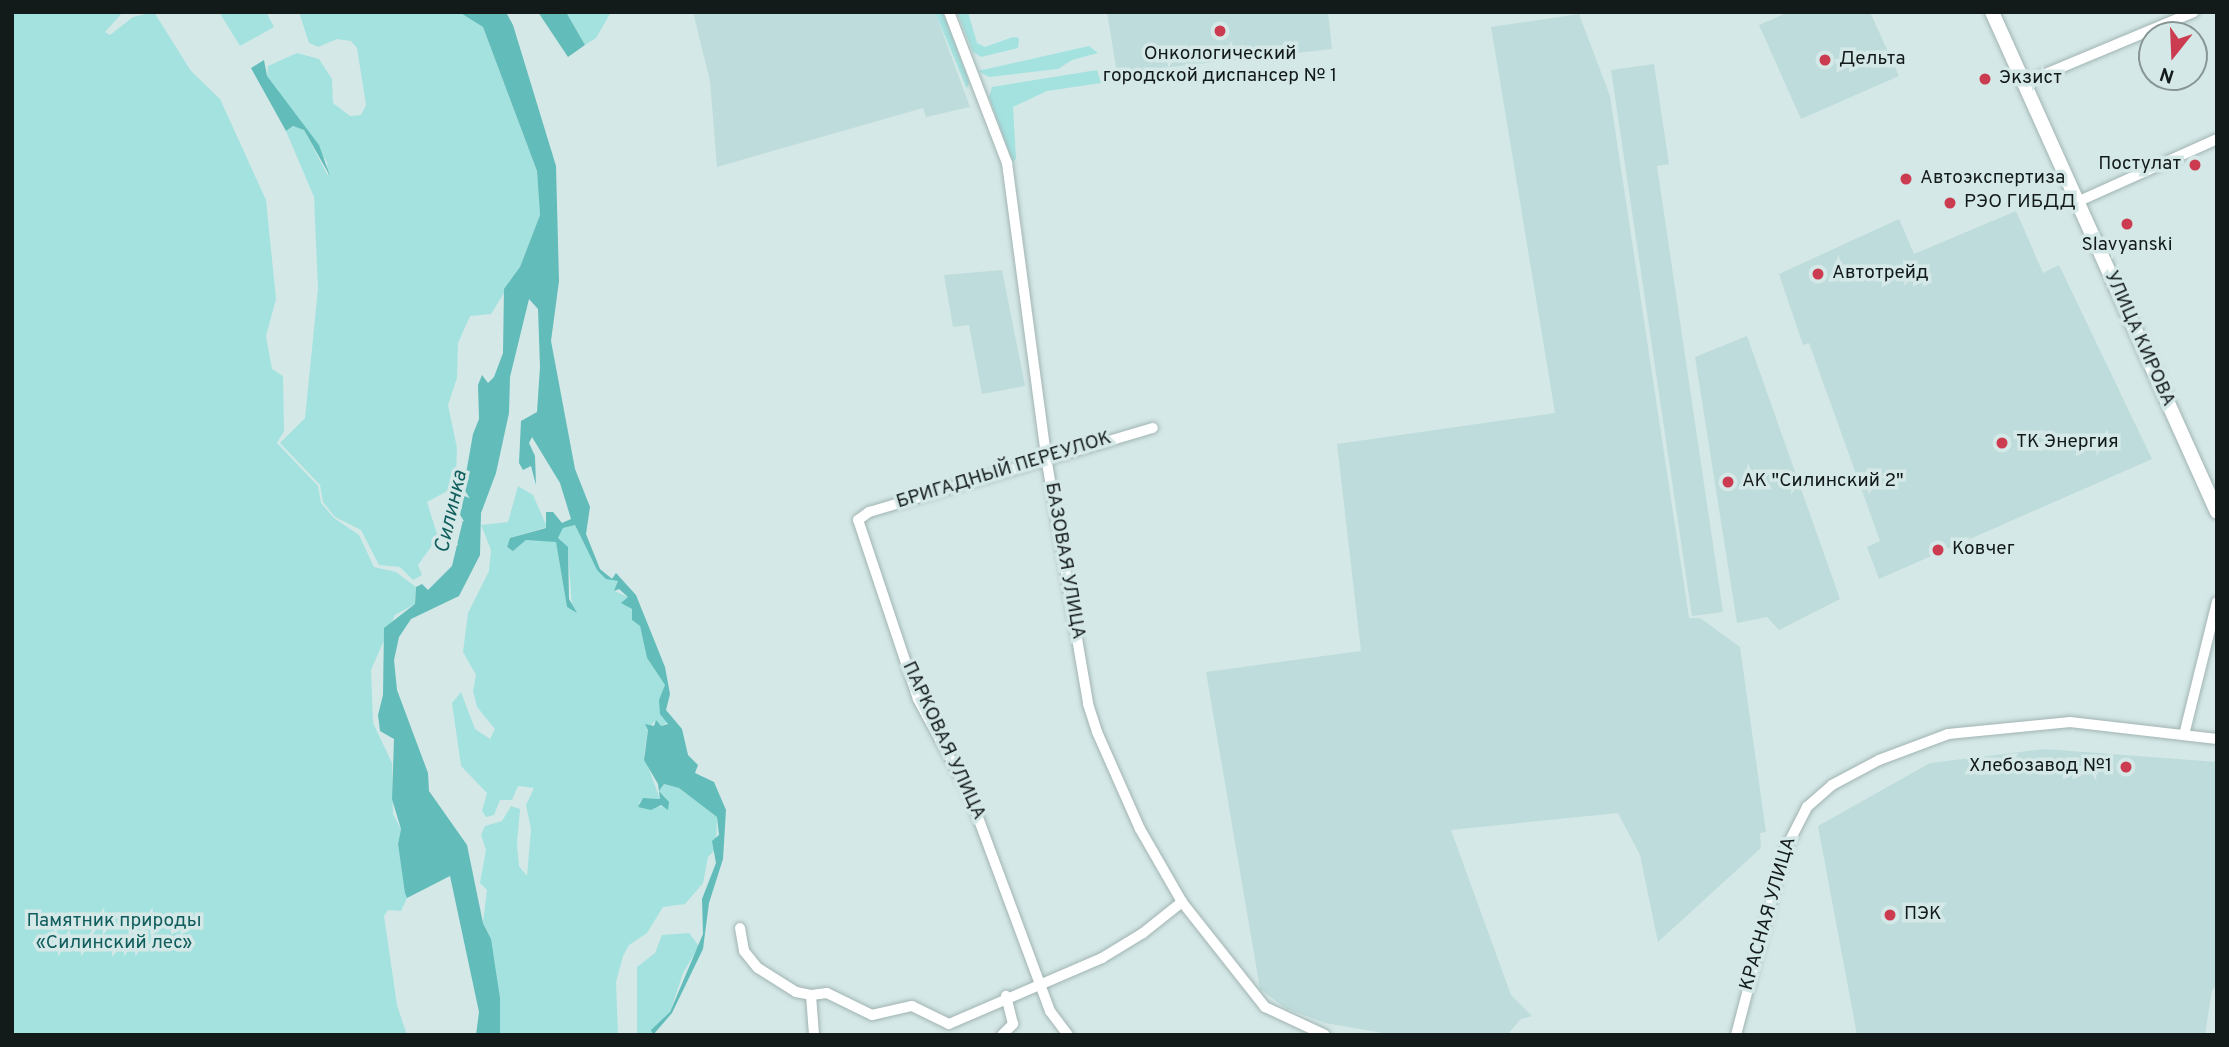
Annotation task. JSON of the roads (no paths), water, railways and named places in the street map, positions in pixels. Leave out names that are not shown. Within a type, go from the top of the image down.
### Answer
[{"type":"main road","name":"УЛИЦА КИРОВА","points":[[1992,12],[2217,512]]},
{"type":"street","name":"БАЗОВАЯ УЛИЦА","points":[[948,12],[1007,163],[1046,457],[1088,704],[1140,829],[1182,902],[1265,1007],[1325,1035]]},
{"type":"street","points":[[2024,83],[2194,12]]},
{"type":"street","points":[[2077,202],[2217,139]]},
{"type":"street","name":"БРИГАДНЫЙ ПЕРЕУЛОК","points":[[858,520],[869,512],[1046,457],[1153,428]]},
{"type":"street","name":"ПАРКОВАЯ УЛИЦА","points":[[858,520],[911,682],[974,805],[1043,984],[1050,1011],[1068,1035]]},
{"type":"street","points":[[2184,735],[2217,602]]},
{"type":"street","name":"КРАСНАЯ УЛИЦА","points":[[1736,1035],[1784,852],[1807,807],[1832,785],[1879,760],[1948,734],[2070,722],[2217,739]]},
{"type":"street","points":[[740,928],[749,960],[796,992],[811,995],[827,993],[872,1015],[912,1006],[948,1024],[1006,996],[1043,984],[1121,948],[1182,902]]},
{"type":"street","points":[[811,995],[814,1035]]},
{"type":"street","points":[[1002,1035],[1013,1024],[1006,996]]},
{"type":"place","name":"Онкологический городской диспансер № 1","points":[[1220,31]]},
{"type":"place","name":"Дельта","points":[[1825,60]]},
{"type":"place","name":"Экзист","points":[[1985,79]]},
{"type":"place","name":"Постулат","points":[[2195,165]]},
{"type":"place","name":"Автоэкспертиза","points":[[1906,179]]},
{"type":"place","name":"РЭО ГИБДД","points":[[1950,203]]},
{"type":"place","name":"Slavyanski","points":[[2127,224]]},
{"type":"place","name":"Автотрейд","points":[[1818,274]]},
{"type":"place","name":"ТК Энергия","points":[[2002,443]]},
{"type":"place","name":"АК \"Силинский 2\"","points":[[1728,482]]},
{"type":"place","name":"Ковчег","points":[[1938,550]]},
{"type":"place","name":"Хлебозавод №1","points":[[2126,767]]},
{"type":"place","name":"ПЭК","points":[[1890,915]]},
{"type":"water label","name":"Силинка","points":[[452,512]]},
{"type":"park label","name":"Памятник природы «Силинский лес»","points":[[114,933]]}]
